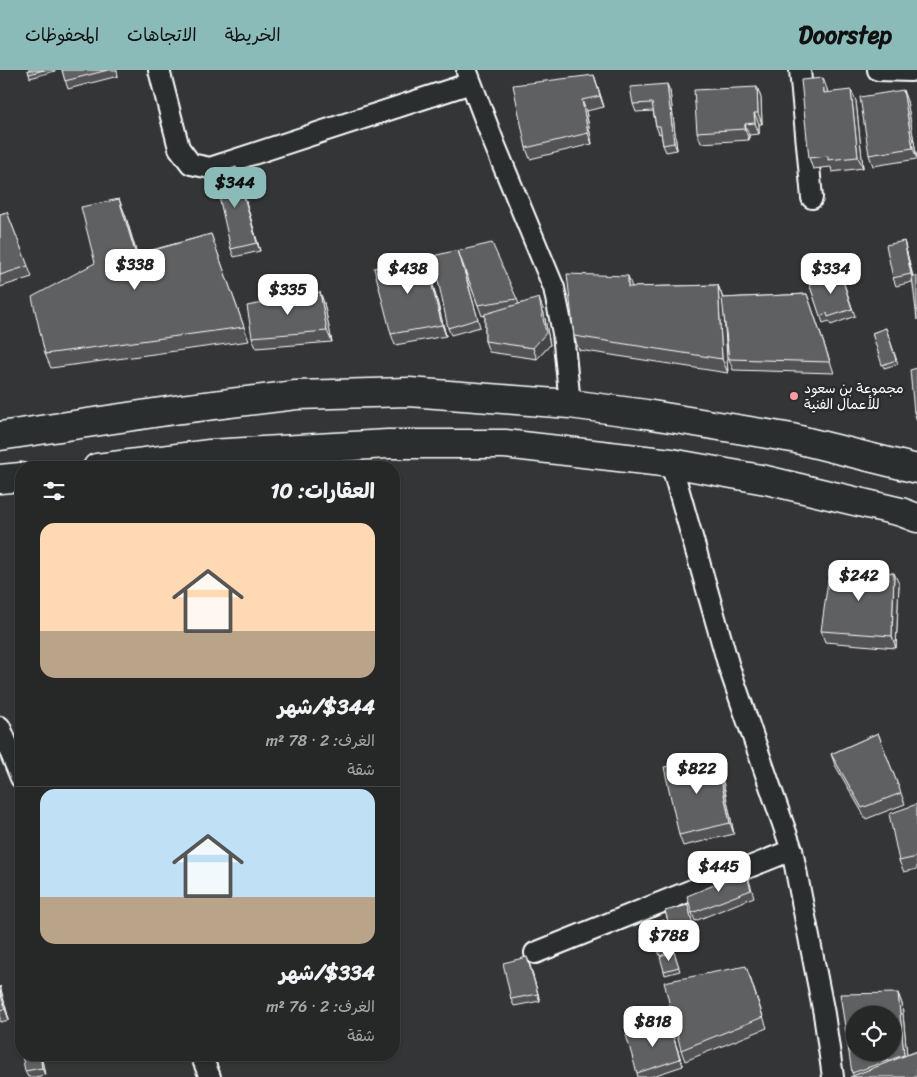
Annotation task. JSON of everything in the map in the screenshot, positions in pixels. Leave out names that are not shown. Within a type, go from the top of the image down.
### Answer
[{"type":"main road","points":[[0,436],[181,410],[296,396],[409,392],[570,404],[646,414],[792,438],[917,469]]},
{"type":"main road","points":[[154,461],[210,454],[388,444],[505,444],[671,463],[766,480],[901,512],[917,518]]},
{"type":"main road","points":[[0,479],[15,477]]},
{"type":"street","points":[[159,70],[179,148],[191,164],[210,168],[469,77],[554,288],[563,333],[570,404]]},
{"type":"street","points":[[800,70],[812,198]]},
{"type":"street","points":[[878,70],[911,71]]},
{"type":"street","points":[[671,463],[730,668],[792,850],[824,1014],[833,1077]]},
{"type":"street","points":[[0,727],[15,763]]},
{"type":"street","points":[[535,952],[792,850]]},
{"type":"street","points":[[203,1061],[210,1077]]},
{"type":"building","points":[[28,70],[44,70],[29,74]]},
{"type":"building","points":[[62,70],[108,70],[65,81]]},
{"type":"building","points":[[594,75],[600,96],[582,100],[588,133],[526,148],[513,85]]},
{"type":"building","points":[[823,78],[824,93],[851,90],[858,157],[828,160],[828,156],[809,158],[801,80]]},
{"type":"building","points":[[667,84],[674,143],[663,145],[660,126],[656,126],[652,103],[633,104],[630,87]]},
{"type":"building","points":[[757,87],[758,113],[754,113],[755,123],[745,124],[745,129],[697,132],[694,90]]},
{"type":"building","points":[[903,90],[913,148],[869,155],[860,97]]},
{"type":"building","points":[[236,167],[257,243],[231,249],[214,175]]},
{"type":"building","points":[[119,199],[136,255],[211,234],[244,327],[45,354],[32,297],[95,263],[81,207]]},
{"type":"building","points":[[7,212],[28,266],[0,275],[0,214]]},
{"type":"building","points":[[904,241],[911,274],[893,278],[886,245]]},
{"type":"building","points":[[492,243],[517,299],[478,305],[458,251]]},
{"type":"building","points":[[458,250],[478,319],[448,328],[433,256]]},
{"type":"building","points":[[424,254],[442,325],[391,334],[374,268]]},
{"type":"building","points":[[840,272],[852,309],[828,317],[827,313],[820,316],[809,283]]},
{"type":"building","points":[[567,274],[628,276],[628,287],[718,285],[722,359],[574,336]]},
{"type":"building","points":[[912,276],[917,276],[917,320]]},
{"type":"building","points":[[320,292],[327,331],[252,337],[247,306]]},
{"type":"building","points":[[807,294],[830,362],[729,359],[722,298]]},
{"type":"building","points":[[539,298],[546,333],[533,348],[485,341],[485,314]]},
{"type":"building","points":[[886,328],[896,360],[882,365],[872,333]]},
{"type":"building","points":[[917,368],[917,412],[914,412],[910,370]]},
{"type":"building","points":[[830,566],[894,573],[892,636],[821,631]]},
{"type":"building","points":[[878,733],[901,793],[862,808],[831,754]]},
{"type":"building","points":[[716,756],[730,823],[679,835],[664,767]]},
{"type":"building","points":[[917,804],[917,857],[899,861],[889,814]]},
{"type":"building","points":[[746,872],[751,890],[692,913],[687,896]]},
{"type":"building","points":[[688,905],[693,926],[671,931],[665,911]]},
{"type":"building","points":[[664,920],[672,946],[659,952],[649,925]]},
{"type":"building","points":[[674,952],[679,967],[664,971],[660,957]]},
{"type":"building","points":[[527,957],[538,994],[511,999],[503,963]]},
{"type":"building","points":[[746,966],[763,1017],[681,1050],[664,982]]},
{"type":"building","points":[[0,991],[5,1009],[0,1010]]},
{"type":"building","points":[[898,993],[899,1006],[846,1006],[846,1034],[840,994]]},
{"type":"building","points":[[669,1023],[680,1059],[637,1073],[626,1035]]},
{"type":"building","points":[[901,1024],[904,1055],[901,1056]]},
{"type":"building","points":[[917,1051],[917,1077],[850,1077],[891,1061],[901,1061],[901,1057]]},
{"type":"building","points":[[23,1061],[41,1061],[42,1068],[25,1071]]},
{"type":"building","points":[[850,1061],[887,1061],[852,1073]]},
{"type":"place","name":"مجموعة بن سعود للأعمال الفنية","points":[[794,396]]}]
